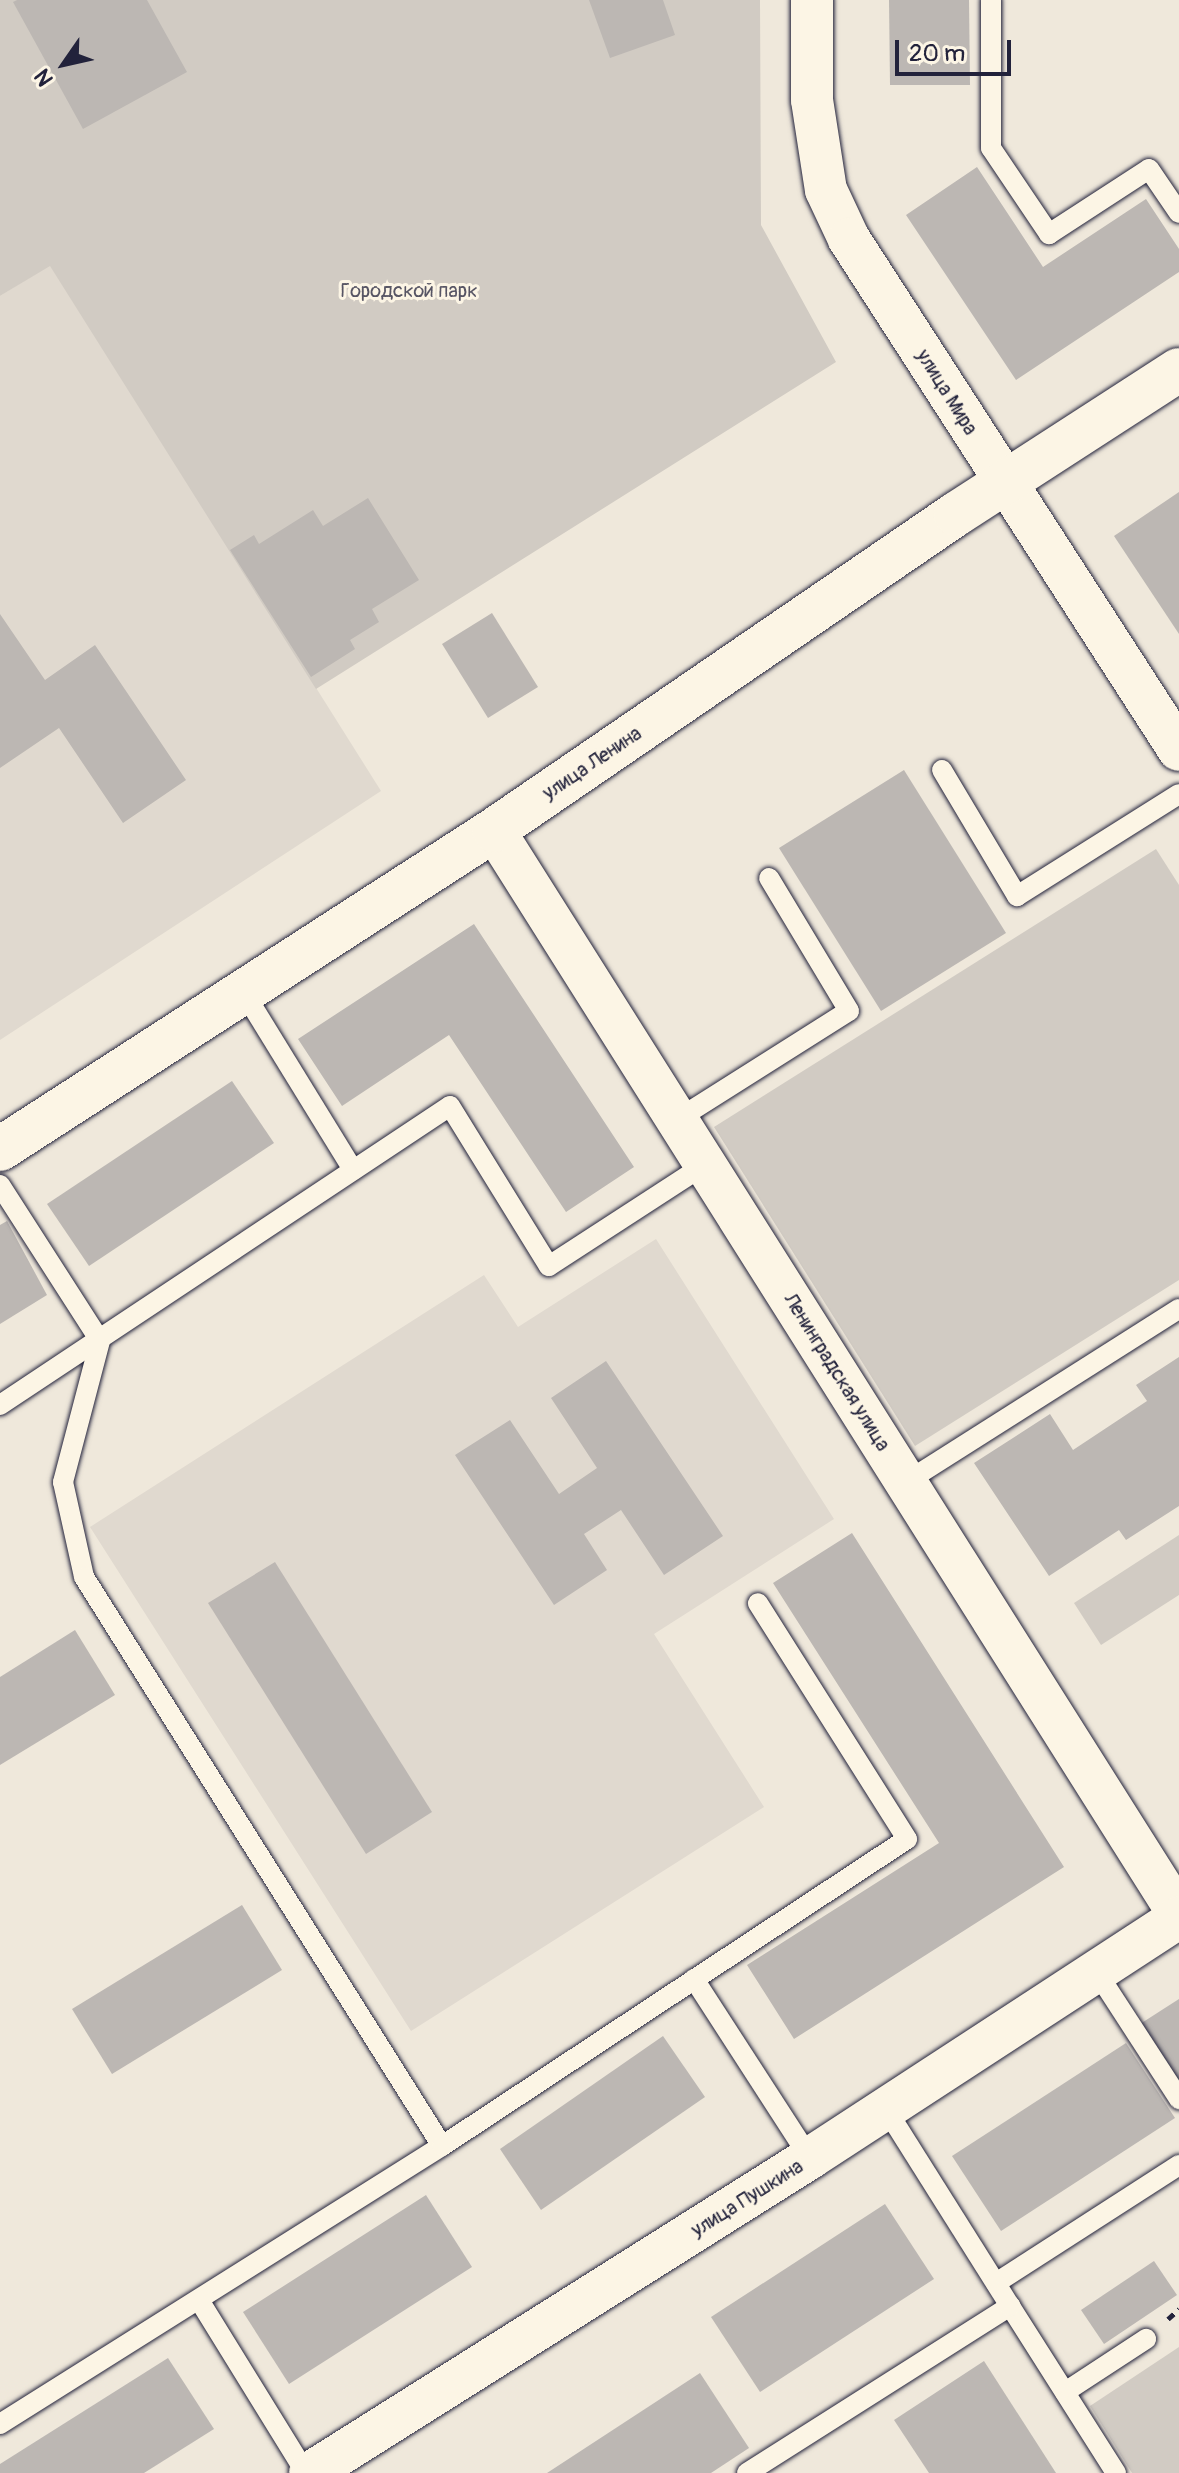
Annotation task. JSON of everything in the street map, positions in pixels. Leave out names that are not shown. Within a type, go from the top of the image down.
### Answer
[{"type":"street","name":"улица Мира","points":[[812,0],[812,100],[826,190],[849,239],[1179,750]]},
{"type":"street","name":"улица Ленина","points":[[0,1149],[494,830],[1006,483],[1179,370]]},
{"type":"street","name":"Ленинградская улица","points":[[494,830],[1179,1916]]},
{"type":"street","name":"улица Пушкина","points":[[308,2473],[810,2158],[1179,1916]]},
{"type":"lane","points":[[991,0],[991,148],[1049,234],[1149,169],[1179,213]]},
{"type":"lane","points":[[942,770],[1017,896],[1179,794]]},
{"type":"lane","points":[[678,1119],[849,1011],[769,878]]},
{"type":"lane","points":[[243,991],[353,1170]]},
{"type":"lane","points":[[0,1405],[450,1106],[549,1266],[706,1164]]},
{"type":"lane","points":[[0,1185],[100,1341],[63,1482],[84,1577],[442,2146]]},
{"type":"lane","points":[[906,1482],[1179,1309]]},
{"type":"lane","points":[[0,2424],[442,2146],[907,1839],[758,1603]]},
{"type":"lane","points":[[1096,1971],[1179,2099]]},
{"type":"lane","points":[[694,1979],[810,2158]]},
{"type":"lane","points":[[886,2109],[1116,2473]]},
{"type":"lane","points":[[996,2283],[1179,2165]]},
{"type":"lane","points":[[199,2300],[308,2473]]},
{"type":"lane","points":[[747,2473],[1010,2306]]},
{"type":"lane","points":[[1065,2392],[1146,2339]]},
{"type":"shaded area","points":[[50,265],[381,791],[0,1040],[0,296]]},
{"type":"shaded area","points":[[656,1239],[834,1519],[654,1634],[764,1807],[411,2031],[90,1527],[484,1275],[518,1327]]},
{"type":"green space","name":"Городской парк","points":[[0,0],[760,0],[761,225],[836,362],[316,689],[50,266],[0,296]]},
{"type":"green space","points":[[1156,849],[1179,885],[1179,1280],[915,1446],[714,1127]]},
{"type":"green space","points":[[1179,1535],[1179,1595],[1101,1645],[1074,1603]]},
{"type":"green space","points":[[1179,2347],[1179,2473],[1132,2473],[1090,2406]]},
{"type":"building","points":[[147,0],[187,72],[83,129],[13,2]]},
{"type":"building","points":[[589,0],[663,0],[675,35],[610,58]]},
{"type":"building","points":[[889,0],[969,0],[970,85],[890,85]]},
{"type":"building","points":[[977,167],[1043,267],[1146,199],[1179,249],[1179,272],[1016,380],[906,215]]},
{"type":"building","points":[[1179,492],[1179,634],[1114,536]]},
{"type":"building","points":[[368,498],[419,580],[372,609],[379,622],[350,640],[355,649],[311,677],[230,550],[254,535],[259,544],[313,510],[323,526]]},
{"type":"building","points":[[492,613],[538,687],[488,718],[442,644]]},
{"type":"building","points":[[0,614],[45,680],[95,645],[186,780],[123,823],[59,728],[0,768]]},
{"type":"building","points":[[904,770],[1006,933],[881,1011],[779,848]]},
{"type":"building","points":[[474,924],[634,1167],[566,1212],[449,1035],[342,1106],[298,1039]]},
{"type":"building","points":[[232,1081],[274,1143],[89,1266],[47,1204]]},
{"type":"building","points":[[7,1221],[47,1295],[0,1324],[0,1225]]},
{"type":"building","points":[[1179,1357],[1179,1506],[1126,1540],[1119,1530],[1049,1576],[974,1463],[1050,1414],[1073,1450],[1147,1401],[1136,1385]]},
{"type":"building","points":[[606,1361],[723,1536],[664,1575],[621,1510],[584,1534],[607,1570],[554,1605],[455,1455],[510,1420],[559,1494],[597,1468],[551,1398]]},
{"type":"building","points":[[852,1533],[1064,1867],[794,2039],[747,1965],[939,1843],[773,1583]]},
{"type":"building","points":[[275,1562],[432,1812],[366,1854],[208,1603]]},
{"type":"building","points":[[75,1630],[115,1695],[0,1765],[0,1677]]},
{"type":"building","points":[[242,1905],[282,1970],[112,2074],[72,2009]]},
{"type":"building","points":[[1179,1999],[1179,2083],[1140,2024]]},
{"type":"building","points":[[663,2036],[705,2097],[541,2210],[500,2149]]},
{"type":"building","points":[[1126,2043],[1175,2118],[1001,2231],[952,2156]]},
{"type":"building","points":[[426,2195],[472,2267],[289,2384],[243,2312]]},
{"type":"building","points":[[885,2204],[934,2279],[760,2392],[711,2317]]},
{"type":"building","points":[[1154,2261],[1177,2295],[1104,2344],[1081,2310]]},
{"type":"building","points":[[168,2358],[214,2429],[144,2473],[0,2473],[0,2464]]},
{"type":"building","points":[[984,2361],[1056,2473],[929,2473],[894,2420]]},
{"type":"building","points":[[700,2373],[749,2448],[711,2473],[547,2473]]}]
